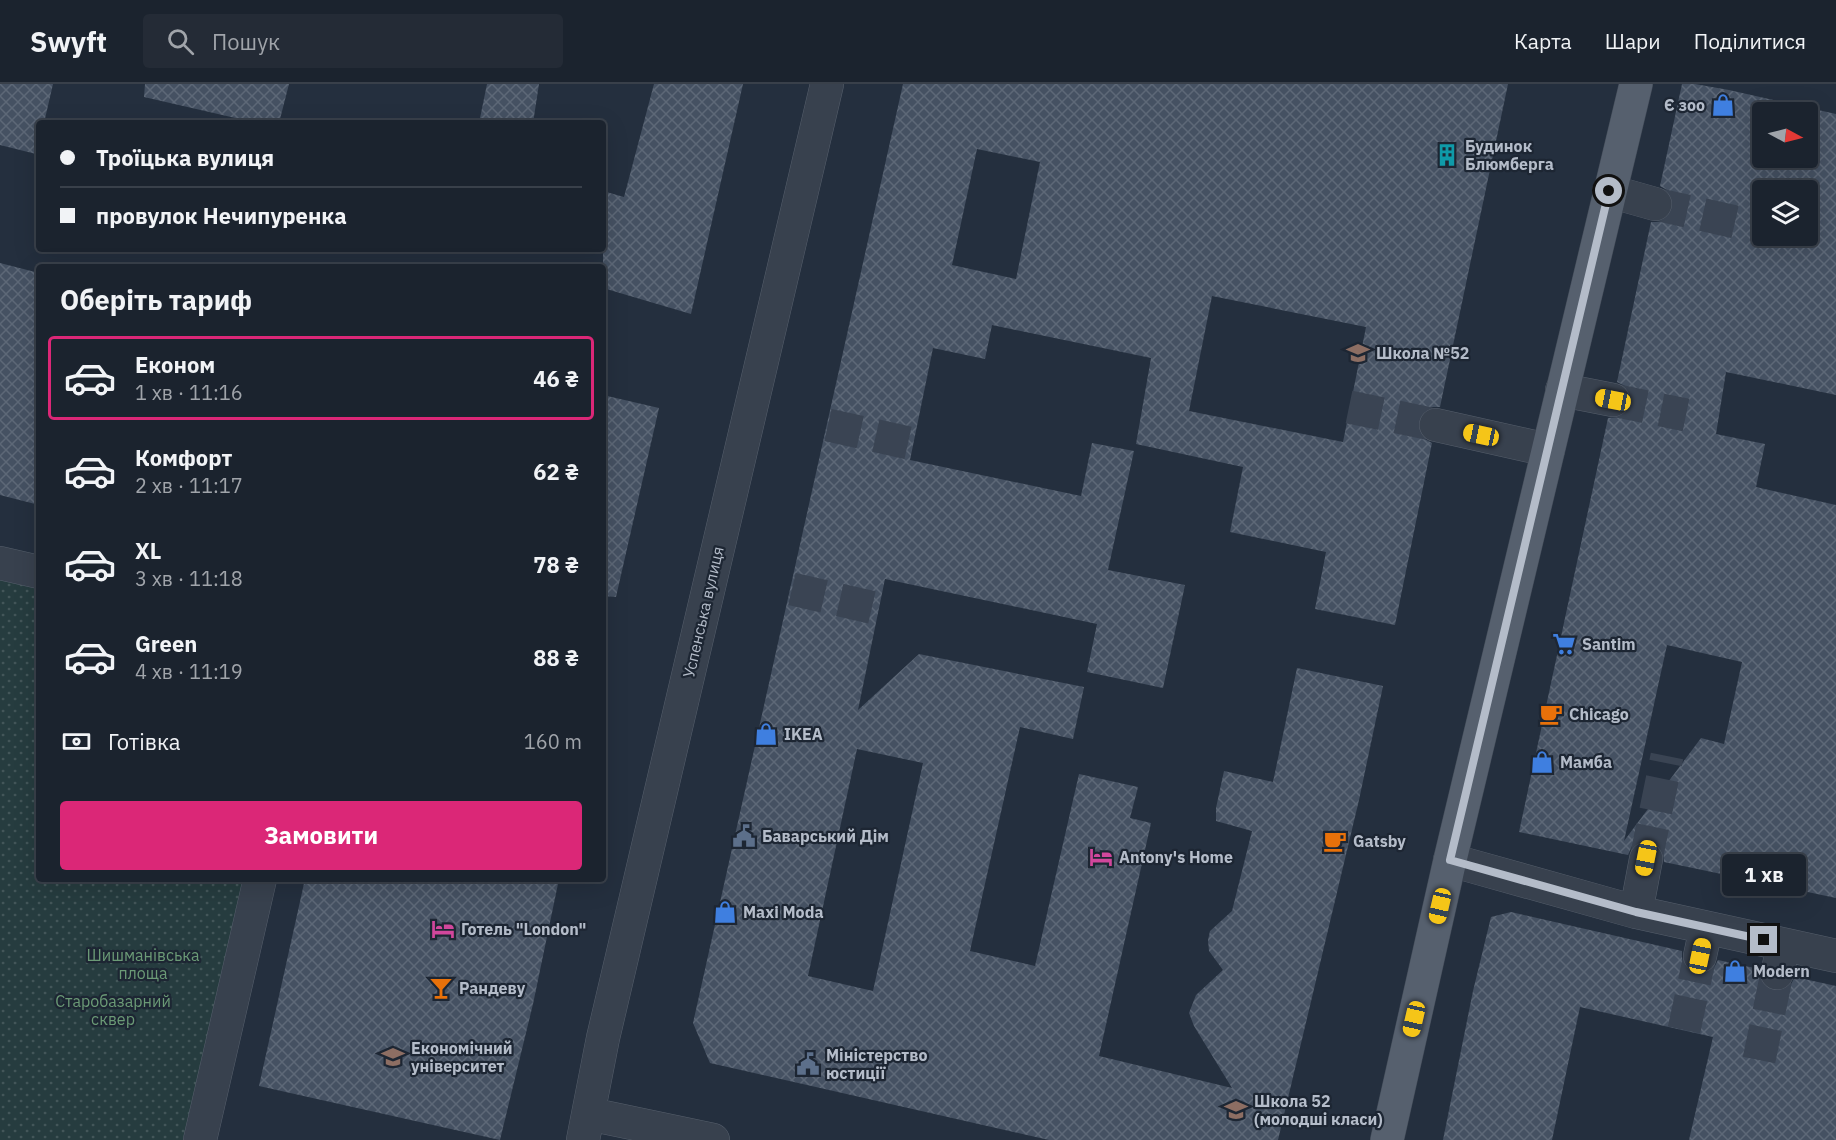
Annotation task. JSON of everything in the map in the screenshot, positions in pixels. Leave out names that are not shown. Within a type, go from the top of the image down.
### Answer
[{"type":"main road","points":[[1387,1140],[1450,860],[1636,84]]},
{"type":"street","name":"Успенська вулиця","points":[[586,1127],[608,1016],[827,84]]},
{"type":"street","points":[[1609,191],[1655,204]]},
{"type":"street","points":[[1562,390],[1613,400]]},
{"type":"street","points":[[1436,425],[1548,450]]},
{"type":"street","points":[[0,563],[36,571]]},
{"type":"street","points":[[1636,912],[1646,858]]},
{"type":"street","points":[[1450,860],[1636,912],[1703,942],[1781,959],[1836,956]]},
{"type":"street","points":[[200,1140],[259,882]]},
{"type":"street","points":[[586,1127],[713,1140]]},
{"type":"green space","name":"Старобазарний сквер","points":[[0,563],[36,571],[36,882],[259,882],[200,1140],[0,1140]]},
{"type":"building","points":[[0,84],[53,84],[45,120],[36,120],[36,154],[0,145]]},
{"type":"building","points":[[145,84],[289,84],[280,120],[244,120],[144,97]]},
{"type":"building","points":[[487,84],[539,84],[533,120],[480,120]]},
{"type":"building","points":[[654,84],[743,84],[691,314],[606,289],[606,264],[603,264],[603,252],[606,252],[606,192],[624,197]]},
{"type":"building","points":[[903,84],[1508,84],[1440,407],[1430,407],[1423,412],[1418,422],[1418,431],[1423,438],[1432,443],[1395,625],[1315,609],[1326,552],[1230,532],[1243,467],[1136,444],[1151,358],[992,325],[985,359],[933,348],[910,460],[1081,496],[1092,443],[1134,451],[1108,570],[1185,585],[1163,688],[1087,672],[1097,624],[885,579],[858,710],[919,654],[1084,687],[1073,739],[1020,727],[970,951],[1035,966],[1079,774],[1138,787],[1130,818],[1151,823],[1099,1056],[1232,1088],[1194,1026],[1189,1013],[1196,995],[1223,970],[1209,951],[1208,940],[1210,931],[1232,911],[1252,831],[1216,821],[1216,808],[1224,771],[1273,782],[1297,668],[1383,686],[1359,800],[1278,1140],[1049,1140],[710,1063],[693,1023]],"holes":[[[977,149],[1040,162],[1016,279],[952,265]],[[1212,296],[1366,327],[1343,442],[1189,411]],[[857,749],[923,763],[873,991],[808,976]]]},
{"type":"building","points":[[1682,84],[1729,90],[1782,102],[1752,102],[1752,168],[1818,168],[1818,110],[1836,114],[1836,395],[1726,372],[1716,434],[1765,444],[1756,487],[1836,505],[1836,898],[1664,862],[1663,852],[1658,844],[1650,841],[1639,842],[1632,846],[1628,855],[1519,832],[1608,418],[1620,417],[1627,412],[1631,404],[1630,393],[1625,386],[1617,382],[1651,222],[1660,222],[1668,218],[1673,209],[1673,200],[1669,191],[1660,186]],"holes":[[[1667,645],[1742,662],[1724,744],[1701,738],[1624,841]]]},
{"type":"building","points":[[0,263],[36,272],[36,504],[0,495]]},
{"type":"building","points":[[606,396],[659,408],[616,597],[606,596]]},
{"type":"building","points":[[304,882],[558,882],[533,1004],[500,1140],[259,1086]]},
{"type":"building","points":[[1511,912],[1682,951],[1682,962],[1687,969],[1696,974],[1706,974],[1714,968],[1718,960],[1759,969],[1759,979],[1764,986],[1773,991],[1783,991],[1790,986],[1795,977],[1836,986],[1836,1140],[1689,1140],[1713,1037],[1580,1007],[1552,1140],[1443,1140],[1473,991],[1491,917]]},
{"type":"tunnel","points":[[1655,204],[1749,225]]},
{"type":"tunnel","points":[[1613,400],[1686,415]]},
{"type":"tunnel","points":[[1349,407],[1436,425]]},
{"type":"tunnel","points":[[828,425],[913,444]]},
{"type":"tunnel","points":[[792,589],[879,609]]},
{"type":"tunnel","points":[[1646,859],[1667,756]]},
{"type":"tunnel","points":[[1684,1030],[1700,956]]},
{"type":"tunnel","points":[[1759,1060],[1777,973]]},
{"type":"place","name":"Є зоо","points":[[1723,105]]},
{"type":"place","name":"Будинок Блюмберга","points":[[1447,155]]},
{"type":"place","name":"Школа №52","points":[[1358,353]]},
{"type":"place","name":"Santim","points":[[1564,644]]},
{"type":"place","name":"Chicago","points":[[1551,714]]},
{"type":"place","name":"IKEA","points":[[766,734]]},
{"type":"place","name":"Мамба","points":[[1542,762]]},
{"type":"place","name":"Баварський Дім","points":[[744,836]]},
{"type":"place","name":"Gatsby","points":[[1335,841]]},
{"type":"place","name":"Antony's Home","points":[[1101,857]]},
{"type":"place","name":"Maxi Moda","points":[[725,912]]},
{"type":"place","name":"Готель \"London\"","points":[[443,929]]},
{"type":"place","name":"Modern","points":[[1735,971]]},
{"type":"place","name":"Рандеву","points":[[441,988]]},
{"type":"place","name":"Економічний університет","points":[[393,1057]]},
{"type":"place","name":"Міністерство юстиції","points":[[808,1064]]},
{"type":"place","name":"Школа 52 (молодші класи)","points":[[1236,1110]]},
{"type":"route","points":[[1609,191],[1450,860],[1636,912],[1764,940]]},
{"type":"park label","name":"Шишманівська площа","points":[[143,964]]}]
